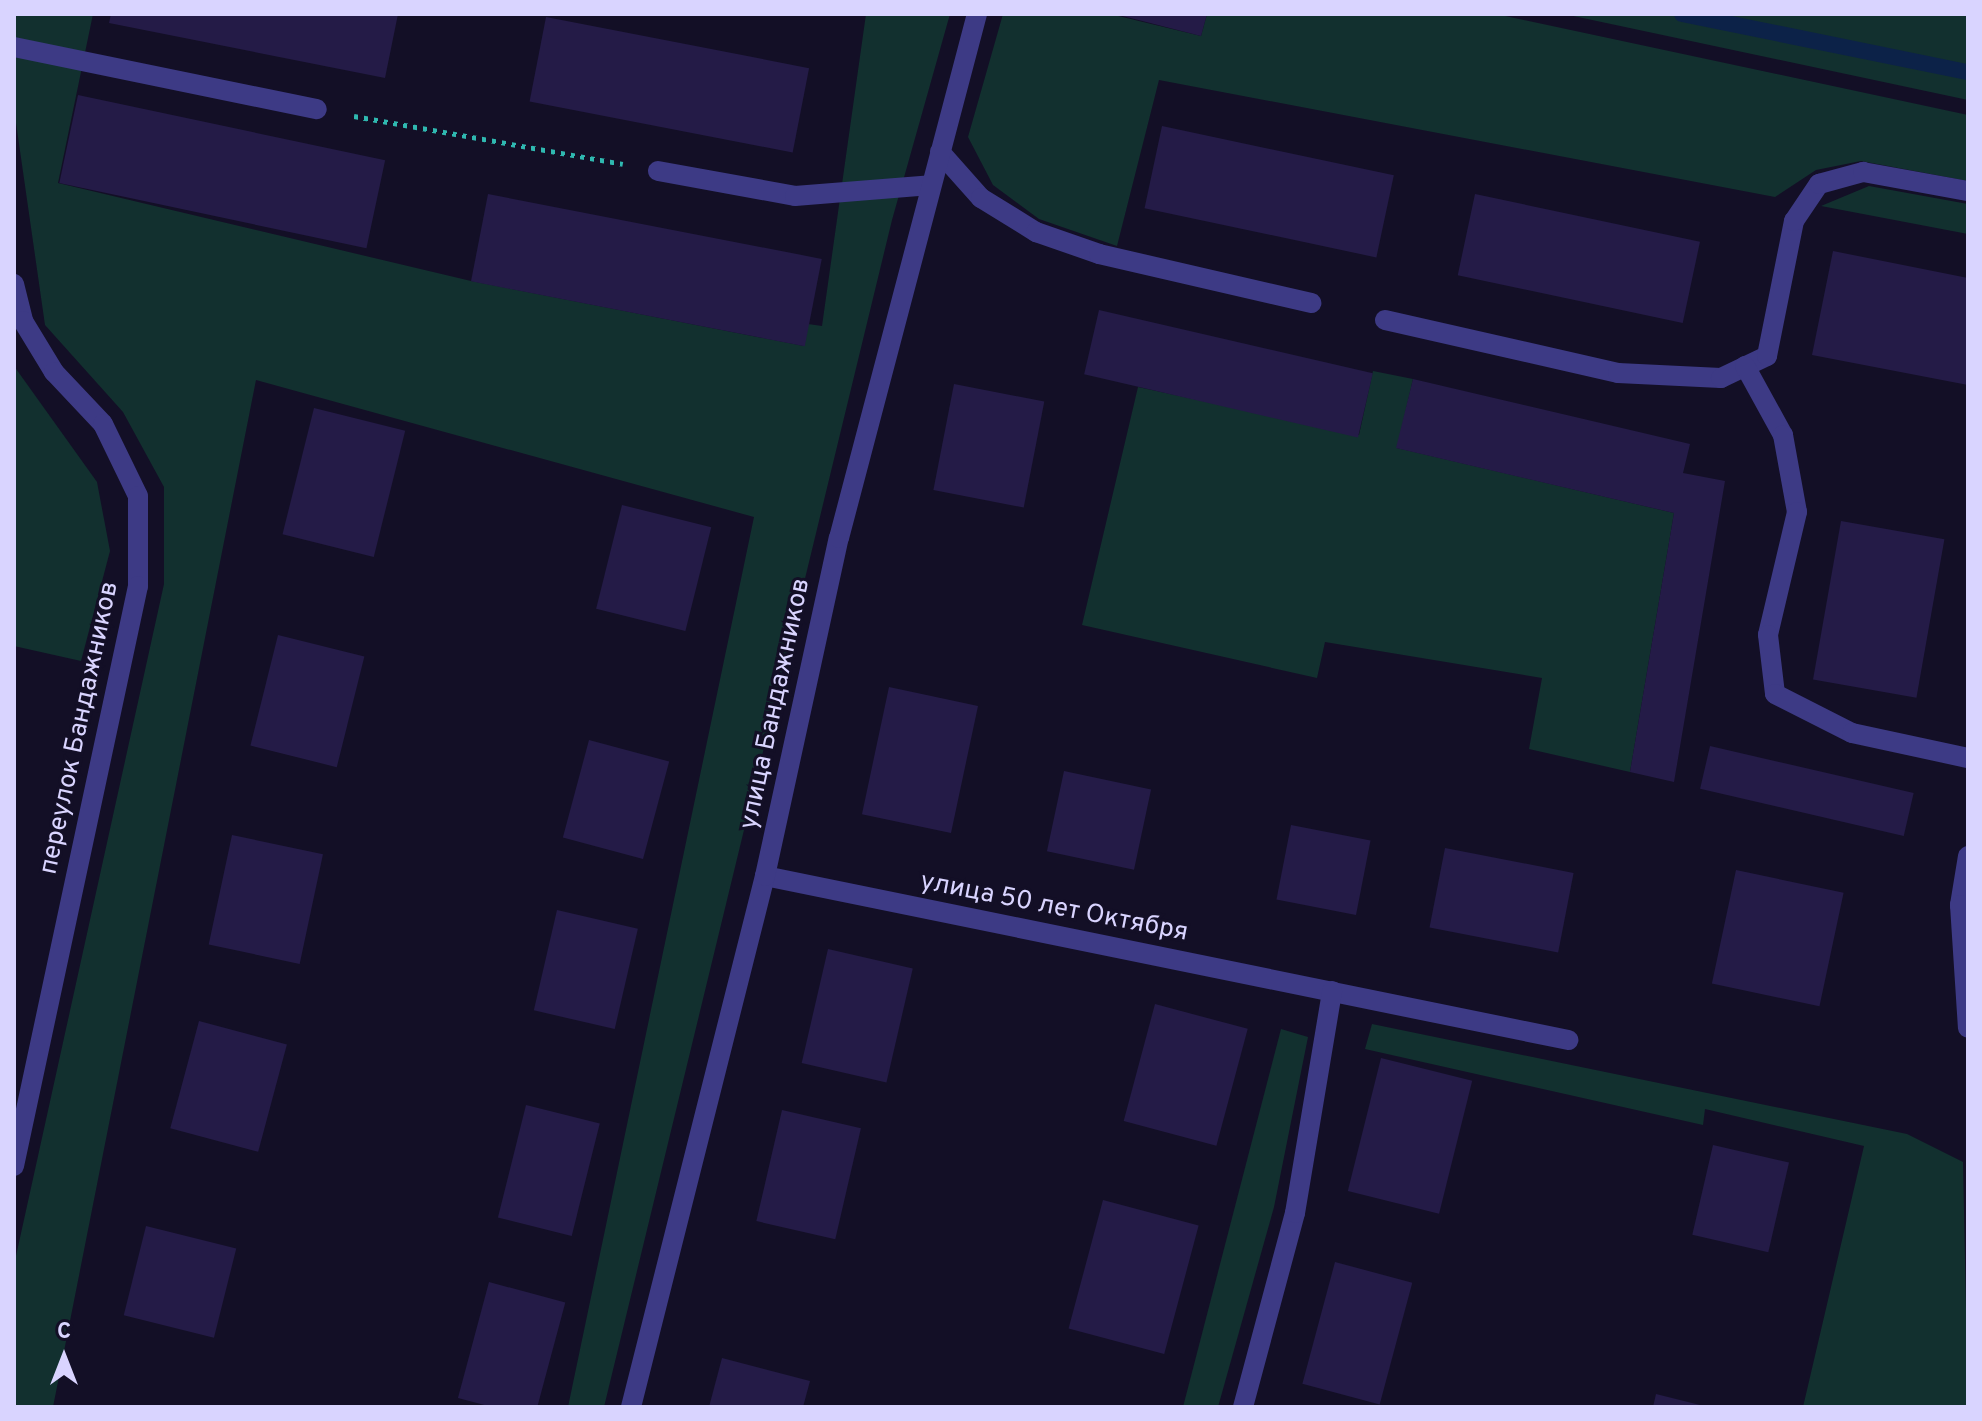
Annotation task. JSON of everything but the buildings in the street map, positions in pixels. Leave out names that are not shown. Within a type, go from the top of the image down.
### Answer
[{"type":"street","name":"улица Бандажников","points":[[631,1407],[765,876],[839,538],[977,14]]},
{"type":"street","points":[[14,47],[317,109]]},
{"type":"street","points":[[940,152],[981,198],[1036,232],[1099,254],[1311,303]]},
{"type":"street","points":[[658,171],[795,196],[931,185]]},
{"type":"street","points":[[1385,320],[1618,373],[1721,378],[1767,356],[1794,221],[1819,184],[1863,172],[1968,191]]},
{"type":"street","name":"переулок Бандажников","points":[[14,284],[23,321],[54,372],[103,424],[138,496],[138,586],[14,1166]]},
{"type":"street","points":[[1745,366],[1783,435],[1797,512],[1768,635],[1775,694],[1852,733],[1968,758]]},
{"type":"street","points":[[1968,856],[1960,905],[1968,1028]]},
{"type":"street","name":"улица 50 лет Октября","points":[[765,876],[1568,1040]]},
{"type":"street","points":[[1243,1407],[1295,1213],[1332,991]]},
{"type":"path","points":[[317,109],[658,171]]},
{"type":"green space","points":[[14,14],[93,14],[58,183],[471,281],[804,346],[808,324],[822,326],[866,14],[950,14],[892,220],[604,1407],[568,1407],[754,517],[256,380],[53,1407],[14,1407],[14,1265],[164,584],[164,487],[123,412],[45,325],[14,109]]},
{"type":"green space","points":[[1003,14],[1110,14],[1201,36],[1207,14],[1496,14],[1968,115],[1968,181],[1861,161],[1816,170],[1775,197],[1159,80],[1117,246],[1039,219],[993,185],[968,137]]},
{"type":"green space","points":[[1564,14],[1968,15],[1968,100]]},
{"type":"green space","points":[[1869,186],[1968,204],[1968,234],[1821,206]]},
{"type":"green space","points":[[14,366],[97,482],[110,551],[81,661],[14,646]]},
{"type":"green space","points":[[1373,371],[1413,379],[1397,448],[1674,513],[1630,772],[1529,749],[1542,678],[1325,642],[1317,678],[1082,625],[1138,387],[1359,435]]},
{"type":"green space","points":[[1372,1024],[1907,1134],[1963,1162],[1968,1407],[1803,1407],[1864,1146],[1705,1109],[1703,1125],[1365,1049]]},
{"type":"green space","points":[[1281,1029],[1308,1037],[1274,1207],[1218,1407],[1183,1407]]},
{"type":"waterway","points":[[1682,14],[1968,72]]}]
